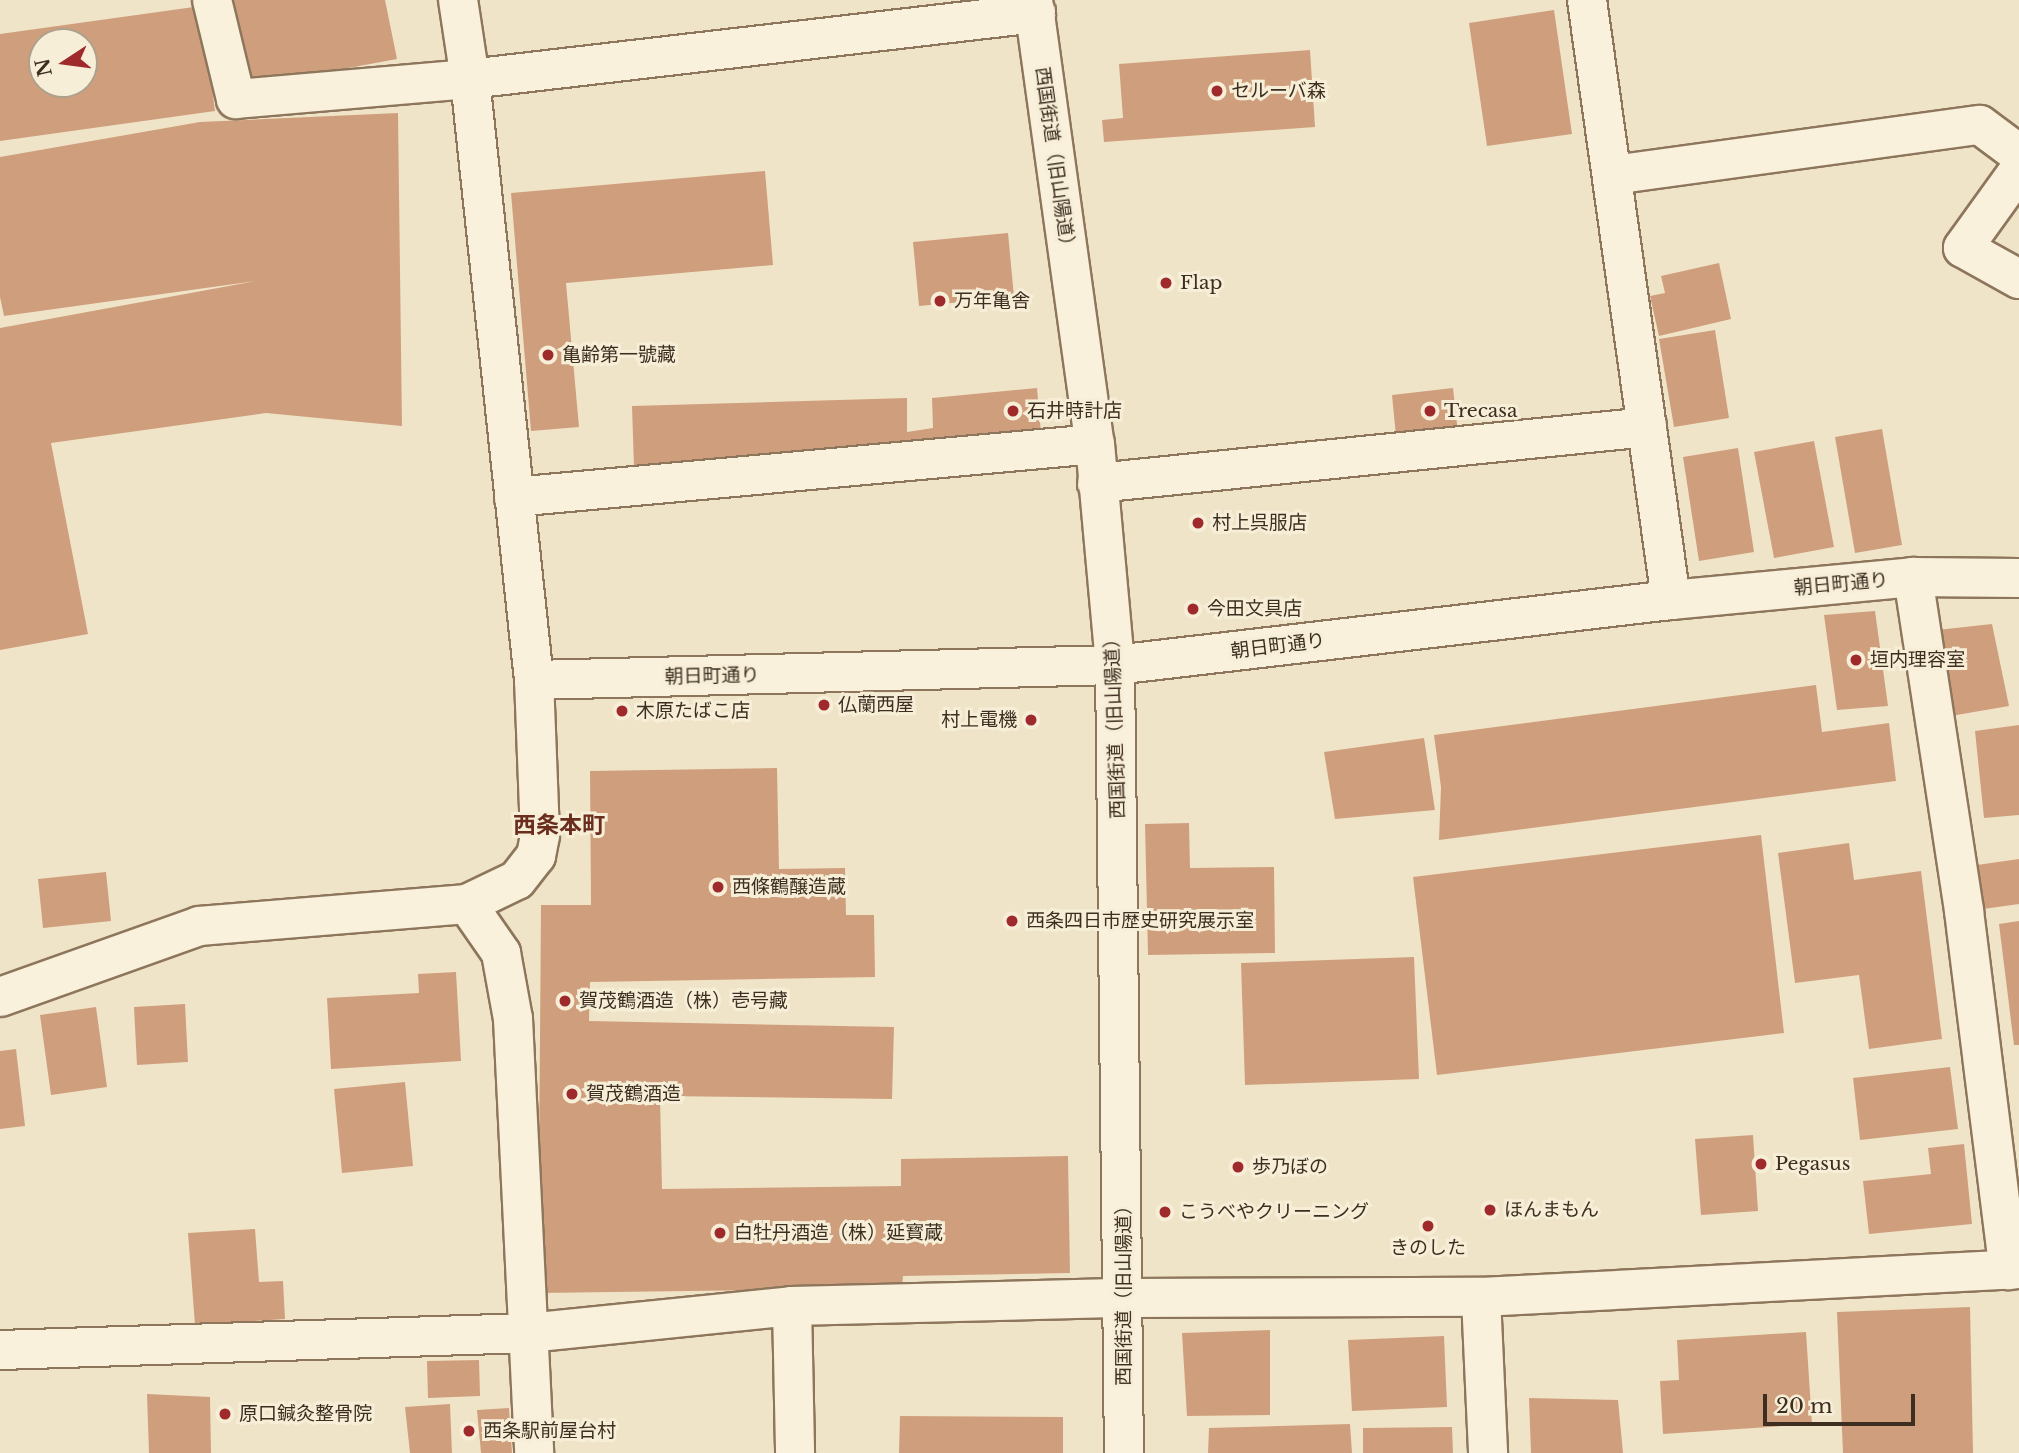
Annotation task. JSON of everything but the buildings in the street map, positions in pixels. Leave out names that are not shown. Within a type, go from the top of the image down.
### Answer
[{"type":"street","points":[[212,0],[236,99],[470,79],[1035,7]]},
{"type":"street","points":[[0,997],[199,926],[467,904],[517,880],[536,856],[540,835],[534,680],[470,79],[458,0]]},
{"type":"street","points":[[1587,0],[1671,600]]},
{"type":"street","name":"西国街道（旧山陽道）","points":[[1035,7],[1096,444],[1097,483],[1115,665],[1125,1298],[1124,1453]]},
{"type":"street","points":[[1613,175],[1980,125],[2019,154]]},
{"type":"street","points":[[2019,170],[1963,248],[2019,279]]},
{"type":"street","points":[[1097,483],[1647,428]]},
{"type":"street","points":[[514,497],[1096,444]]},
{"type":"street","points":[[0,1350],[528,1333],[792,1307],[1125,1298],[1480,1297],[2014,1269],[1964,911],[1913,577]]},
{"type":"street","name":"朝日町通り","points":[[534,680],[1115,665],[1671,600],[1913,577],[2019,578]]},
{"type":"street","points":[[467,904],[501,953],[513,1019],[534,1453]]},
{"type":"street","points":[[1480,1297],[1488,1453]]},
{"type":"street","points":[[792,1307],[795,1453]]},
{"type":"place","name":"セルーバ森","points":[[1217,91]]},
{"type":"place","name":"Flap","points":[[1166,283]]},
{"type":"place","name":"万年亀舎","points":[[940,301]]},
{"type":"place","name":"亀齢第一號藏","points":[[548,355]]},
{"type":"place","name":"石井時計店","points":[[1013,411]]},
{"type":"place","name":"Trecasa","points":[[1430,411]]},
{"type":"place","name":"村上呉服店","points":[[1198,523]]},
{"type":"place","name":"今田文具店","points":[[1193,609]]},
{"type":"place","name":"垣内理容室","points":[[1856,660]]},
{"type":"place","name":"仏蘭西屋","points":[[824,705]]},
{"type":"place","name":"木原たばこ店","points":[[622,711]]},
{"type":"place","name":"村上電機","points":[[1031,720]]},
{"type":"place","name":"西條鶴醸造蔵","points":[[718,887]]},
{"type":"place","name":"西条四日市歴史研究展示室","points":[[1012,921]]},
{"type":"place","name":"賀茂鶴酒造（株）壱号藏","points":[[565,1001]]},
{"type":"place","name":"賀茂鶴酒造","points":[[572,1094]]},
{"type":"place","name":"Pegasus","points":[[1761,1164]]},
{"type":"place","name":"歩乃ぼの","points":[[1238,1167]]},
{"type":"place","name":"ほんまもん","points":[[1490,1210]]},
{"type":"place","name":"こうべやクリーニング","points":[[1165,1212]]},
{"type":"place","name":"きのした","points":[[1428,1226]]},
{"type":"place","name":"白牡丹酒造（株）延寳蔵","points":[[720,1233]]},
{"type":"place","name":"原口鍼灸整骨院","points":[[225,1414]]},
{"type":"place","name":"西条駅前屋台村","points":[[469,1431]]},
{"type":"district","name":"西条本町","points":[[559,825]]}]
